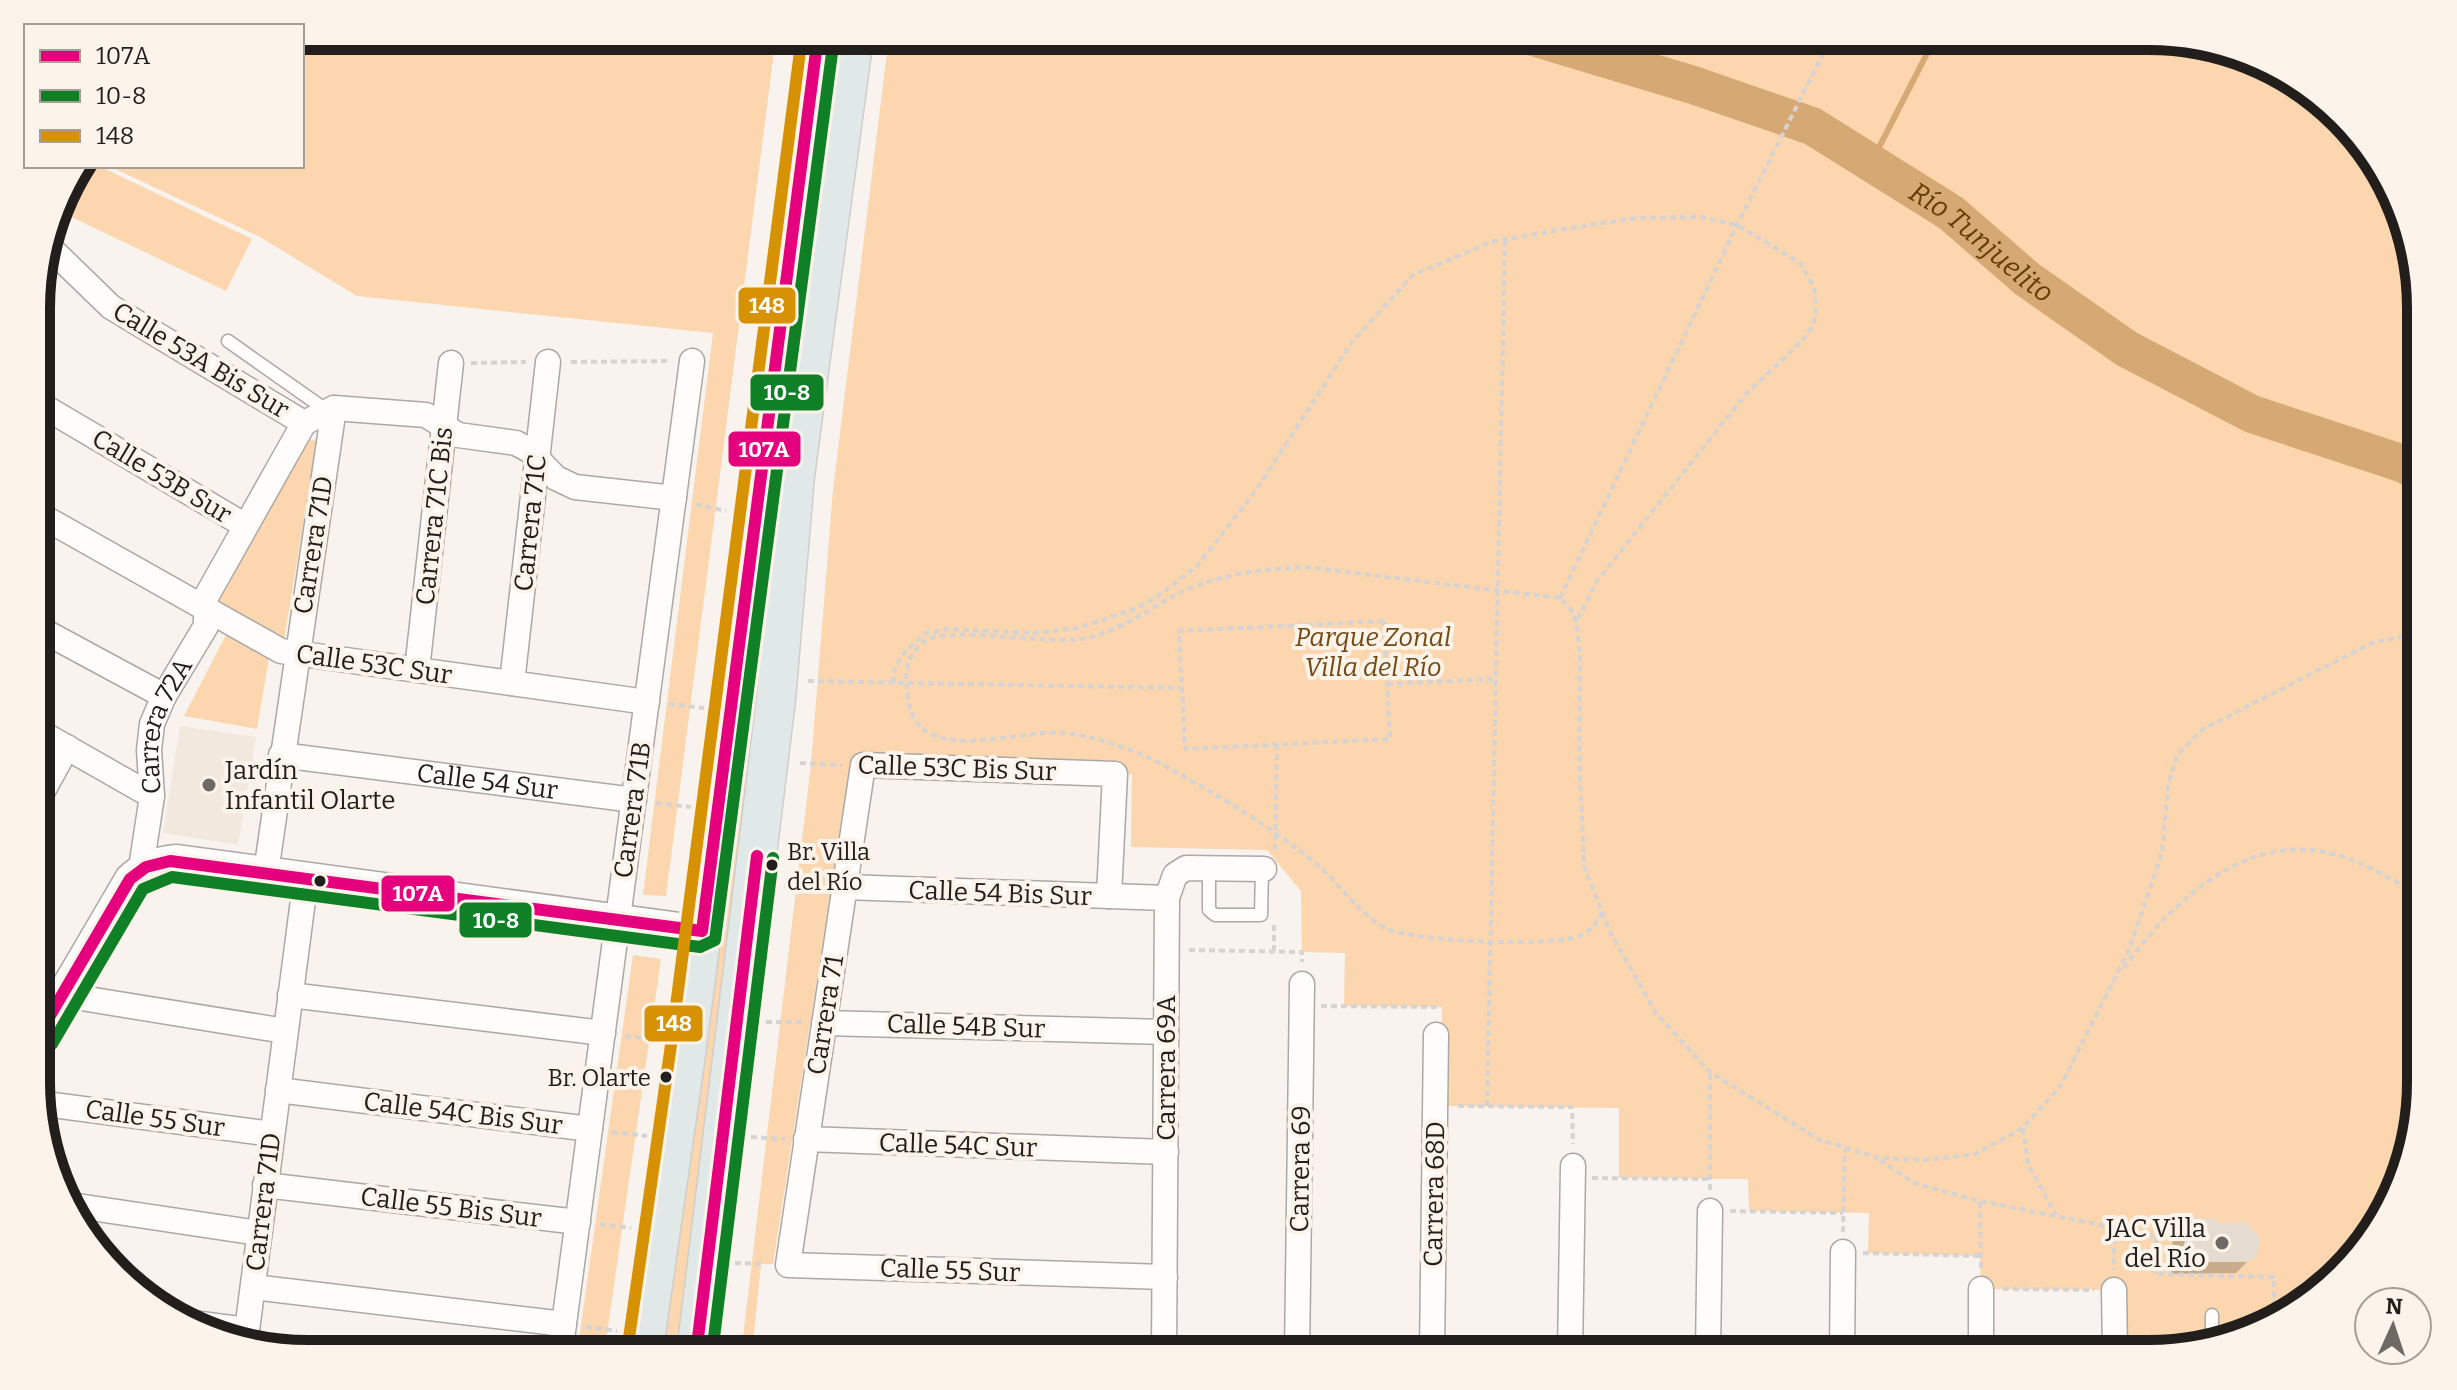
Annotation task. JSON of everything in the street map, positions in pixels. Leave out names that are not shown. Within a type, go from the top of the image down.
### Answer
[{"type":"main road","points":[[698,1340],[763,807],[795,475],[798,323],[817,50]]},
{"type":"main road","points":[[634,1340],[798,323],[851,50]]},
{"type":"street","name":"Calle 53A Bis Sur","points":[[56,254],[111,307],[304,423],[330,409]]},
{"type":"street","name":"Carrera 71B","points":[[562,1340],[692,361]]},
{"type":"street","name":"Carrera 71C","points":[[512,683],[548,362]]},
{"type":"street","name":"Carrera 71C Bis","points":[[417,670],[451,363]]},
{"type":"street","points":[[330,409],[426,415],[438,419],[444,428],[458,435],[516,443],[529,450],[556,478],[575,487],[674,498]]},
{"type":"street","name":"Carrera 71D","points":[[266,872],[330,409]]},
{"type":"street","name":"Calle 53B Sur","points":[[50,410],[244,525]]},
{"type":"street","name":"Carrera 72A","points":[[50,1016],[123,889],[141,868],[152,796],[149,750],[152,724],[164,696],[206,626],[206,597],[304,423]]},
{"type":"street","name":"Calle 53C Sur","points":[[50,521],[267,644],[296,654],[647,702]]},
{"type":"street","points":[[50,634],[164,696]]},
{"type":"street","points":[[50,738],[152,796]]},
{"type":"street","points":[[50,778],[67,747]]},
{"type":"street","name":"Calle 54 Sur","points":[[281,755],[634,800]]},
{"type":"street","name":"Calle 53C Bis Sur","points":[[863,765],[1115,774],[1109,896]]},
{"type":"street","name":"Carrera 71","points":[[788,1265],[863,765]]},
{"type":"street","points":[[141,868],[177,860],[702,931]]},
{"type":"street","points":[[1167,898],[1175,875],[1186,868],[1263,869]]},
{"type":"street","name":"Carrera 71D","points":[[246,1332],[306,877]]},
{"type":"street","name":"Calle 54 Bis Sur","points":[[844,887],[1167,898]]},
{"type":"street","name":"Carrera 69A","points":[[1164,1340],[1167,898]]},
{"type":"street","points":[[63,995],[285,1031]]},
{"type":"street","points":[[290,995],[603,1033]]},
{"type":"street","name":"Carrera 69","points":[[1297,1339],[1302,995]]},
{"type":"street","name":"Calle 54B Sur","points":[[824,1023],[1166,1032]]},
{"type":"street","name":"Carrera 68D","points":[[1432,1339],[1436,1035]]},
{"type":"street","name":"Calle 54C Bis Sur","points":[[278,1090],[590,1129]]},
{"type":"street","name":"Calle 55 Sur","points":[[51,1105],[272,1134]]},
{"type":"street","name":"Calle 54C Sur","points":[[806,1139],[1166,1152]]},
{"type":"street","points":[[1570,1339],[1572,1172]]},
{"type":"street","name":"Calle 55 Bis Sur","points":[[265,1185],[578,1222]]},
{"type":"street","points":[[83,1207],[259,1233]]},
{"type":"street","points":[[1708,1339],[1710,1211]]},
{"type":"street","points":[[1842,1339],[1843,1252]]},
{"type":"street","name":"Calle 55 Sur","points":[[788,1265],[1165,1277]]},
{"type":"street","points":[[253,1287],[564,1324]]},
{"type":"street","points":[[1981,1289],[1981,1339]]},
{"type":"street","points":[[2114,1290],[2115,1339]]},
{"type":"lane","points":[[228,341],[330,409]]},
{"type":"lane","points":[[1209,866],[1209,910],[1215,915],[1261,915],[1263,869]]},
{"type":"lane","points":[[2212,1315],[2212,1331]]},
{"type":"path","points":[[1560,598],[1737,225],[1825,50]]},
{"type":"path","points":[[893,683],[895,667],[905,651],[924,634],[947,629],[1035,633],[1078,628],[1157,597],[1197,566],[1254,493],[1352,342],[1413,275],[1505,240],[1636,218],[1700,217],[1737,225],[1800,263],[1814,287],[1816,310],[1813,326],[1794,349],[1746,394],[1597,581],[1576,622]]},
{"type":"path","points":[[1487,1106],[1505,240]]},
{"type":"path","points":[[674,498],[731,512]]},
{"type":"path","points":[[1602,912],[1595,926],[1580,936],[1430,940],[1386,929],[1354,905],[1326,872],[1291,843],[1163,765],[1121,748],[1069,733],[1039,731],[974,742],[943,741],[919,726],[909,708],[906,683],[908,662],[923,642],[943,636],[1042,642],[1088,638],[1128,622],[1187,589],[1225,576],[1264,569],[1305,567],[1560,598],[1570,608],[1576,622],[1580,653],[1579,753],[1584,866],[1602,912],[1656,1013],[1710,1072],[1818,1139],[1878,1158],[1926,1160],[1975,1154],[2023,1128],[2061,1085],[2129,950],[2162,853],[2168,786],[2177,755],[2203,729],[2372,643],[2406,637]]},
{"type":"path","points":[[1384,621],[1387,684],[1390,739],[1185,749],[1179,631],[1384,621]]},
{"type":"path","points":[[1387,684],[1494,679]]},
{"type":"path","points":[[808,681],[1182,688]]},
{"type":"path","points":[[647,702],[706,708]]},
{"type":"path","name":"Calle 53C Bis Sur","points":[[800,763],[863,765]]},
{"type":"path","points":[[634,800],[693,807]]},
{"type":"path","points":[[2115,979],[2149,932],[2190,894],[2219,873],[2256,854],[2295,850],[2337,854],[2406,888]]},
{"type":"path","points":[[784,886],[844,887]]},
{"type":"path","points":[[1167,949],[1302,952]]},
{"type":"path","points":[[1302,995],[1435,1007]]},
{"type":"path","points":[[766,1022],[824,1023]]},
{"type":"path","points":[[603,1033],[662,1040]]},
{"type":"path","points":[[1710,1072],[1710,1211],[1843,1213]]},
{"type":"path","points":[[1435,1106],[1572,1107],[1572,1172],[1710,1179]]},
{"type":"path","points":[[2023,1128],[2028,1164],[2037,1187],[2057,1217]]},
{"type":"path","name":"Calle 54C Bis Sur","points":[[590,1129],[649,1136]]},
{"type":"path","points":[[751,1137],[806,1139]]},
{"type":"path","points":[[1845,1149],[1843,1252],[1981,1256]]},
{"type":"path","points":[[1878,1158],[1914,1183],[1980,1201],[2156,1236],[2155,1274],[2274,1277],[2274,1307]]},
{"type":"path","points":[[1980,1201],[1981,1289],[2114,1290],[2114,1228]]},
{"type":"path","name":"Calle 55 Bis Sur","points":[[578,1222],[637,1229]]},
{"type":"path","points":[[735,1263],[788,1265]]},
{"type":"path","points":[[564,1324],[621,1340]]},
{"type":"shaded area","name":"Jardín Infantil Olarte","points":[[180,726],[256,737],[238,845],[163,833]]},
{"type":"green space","points":[[304,50],[774,50],[666,896],[643,895],[713,333],[357,296],[260,237],[113,168],[304,168]]},
{"type":"green space","name":"Parque Zonal Villa del Río","points":[[887,50],[2149,50],[2183,52],[2248,70],[2306,103],[2354,151],[2387,209],[2402,258],[2406,291],[2406,1099],[2402,1132],[2387,1181],[2354,1239],[2319,1276],[2292,1297],[2232,1326],[2199,1335],[2127,1339],[2127,1290],[1981,1289],[1980,1256],[1868,1253],[1869,1213],[1749,1211],[1748,1179],[1619,1178],[1619,1108],[1441,1106],[1442,1007],[1344,1006],[1345,953],[1302,952],[1301,891],[1267,850],[1131,847],[1132,774],[850,765],[773,1264],[761,1264],[753,1340],[743,1340],[811,764],[833,490]]},
{"type":"green space","points":[[91,168],[103,168],[252,239],[226,291],[68,215]]},
{"type":"green space","points":[[306,439],[317,441],[284,640],[210,599]]},
{"type":"green space","points":[[226,635],[269,658],[257,729],[184,716]]},
{"type":"green space","points":[[738,770],[754,773],[682,1340],[662,1340]]},
{"type":"green space","points":[[633,955],[661,959],[606,1340],[579,1340]]},
{"type":"building","name":"JAC Villa del Río","points":[[2186,1217],[2217,1219],[2217,1224],[2246,1222],[2260,1238],[2257,1255],[2248,1262],[2183,1262]]},
{"type":"waterway","name":"Río Tunjuelito","points":[[1577,50],[1693,85],[1812,126],[1951,213],[2027,279],[2127,349],[2252,414],[2406,465]]},
{"type":"waterway","points":[[1872,161],[1929,50]]},
{"type":"transit line","name":"148","points":[[629,1340],[670,1052],[800,50]]},
{"type":"transit line","name":"107A","points":[[50,1016],[130,879],[146,867],[170,861],[702,931],[816,50]]},
{"type":"transit line","name":"10-8","points":[[52,1044],[143,889],[172,877],[700,947],[715,940],[832,50]]},
{"type":"transit line","name":"107A","points":[[698,1340],[757,856]]},
{"type":"transit line","name":"10-8","points":[[714,1340],[773,858]]},
{"type":"place","name":"Jardín Infantil Olarte","points":[[209,785]]},
{"type":"place","name":"Br. Villa del Río","points":[[772,865]]},
{"type":"place","name":"Br. Olarte","points":[[666,1077]]},
{"type":"place","name":"JAC Villa del Río","points":[[2222,1243]]}]
